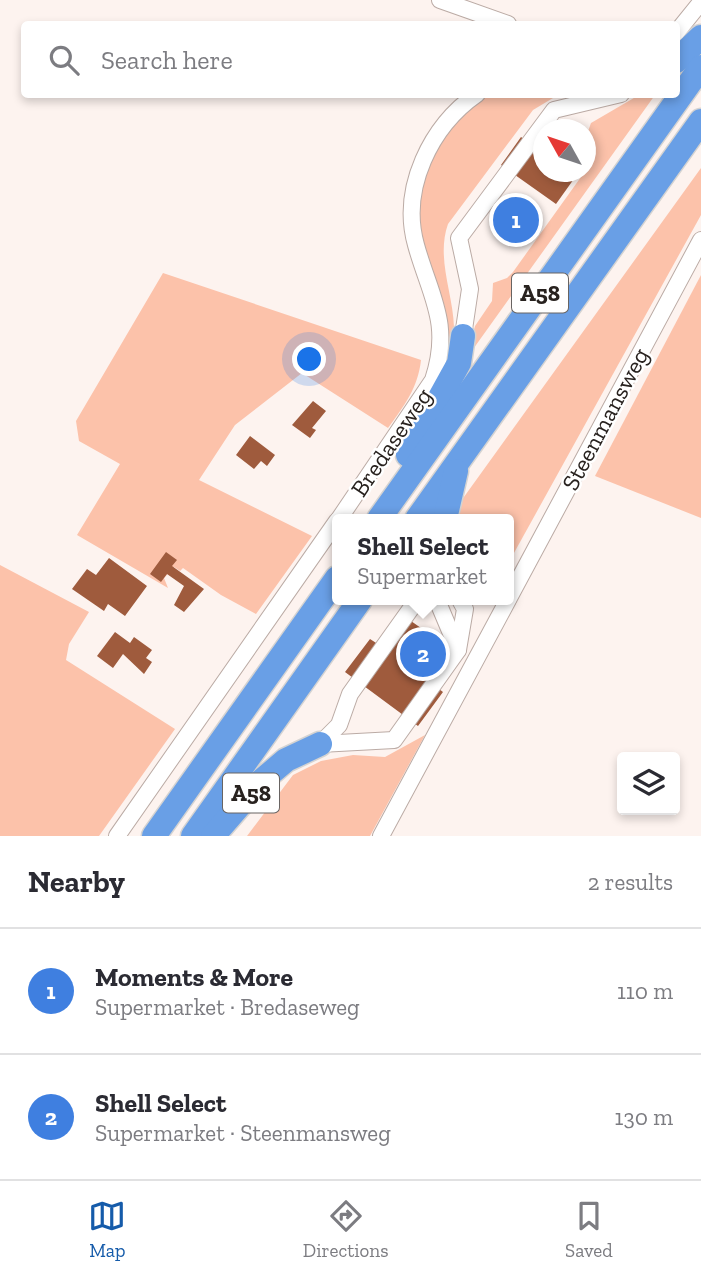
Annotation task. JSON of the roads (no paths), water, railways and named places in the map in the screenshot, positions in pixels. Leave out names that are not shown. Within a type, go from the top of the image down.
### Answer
[{"type":"highway","points":[[680,58],[701,37]]},
{"type":"highway","name":"A58","points":[[680,96],[701,67]]},
{"type":"highway","name":"A58","points":[[381,514],[679,98]]},
{"type":"highway","name":"A58","points":[[421,514],[701,121]]},
{"type":"highway","name":"A58","points":[[380,514],[459,363],[463,336]]},
{"type":"highway","name":"A58","points":[[446,514],[457,463]]},
{"type":"highway","name":"A58","points":[[154,836],[332,585]]},
{"type":"highway","name":"A58","points":[[193,836],[356,605]]},
{"type":"highway","name":"A58","points":[[213,836],[260,782],[286,760],[320,744]]},
{"type":"street","points":[[440,0],[500,21]]},
{"type":"street","points":[[680,29],[701,2]]},
{"type":"street","name":"Bredaseweg","points":[[342,514],[433,380],[438,364],[438,304],[415,243],[412,213],[416,182],[439,129],[471,98]]},
{"type":"street","name":"A58","points":[[463,336],[470,289],[459,238],[554,110],[604,98]]},
{"type":"street","name":"Steenmansweg","points":[[514,588],[701,240]]},
{"type":"street","name":"Bredaseweg","points":[[117,836],[332,529]]},
{"type":"street","name":"A58","points":[[320,744],[339,725],[349,694],[413,605]]},
{"type":"street","points":[[438,605],[458,650]]},
{"type":"street","name":"A58","points":[[320,744],[394,740],[458,650],[465,609],[463,605]]},
{"type":"street","name":"Steenmansweg","points":[[381,836],[505,605]]},
{"type":"place","name":"Moments & More","points":[[516,220]]},
{"type":"place","name":"Shell Select","points":[[423,654]]}]
